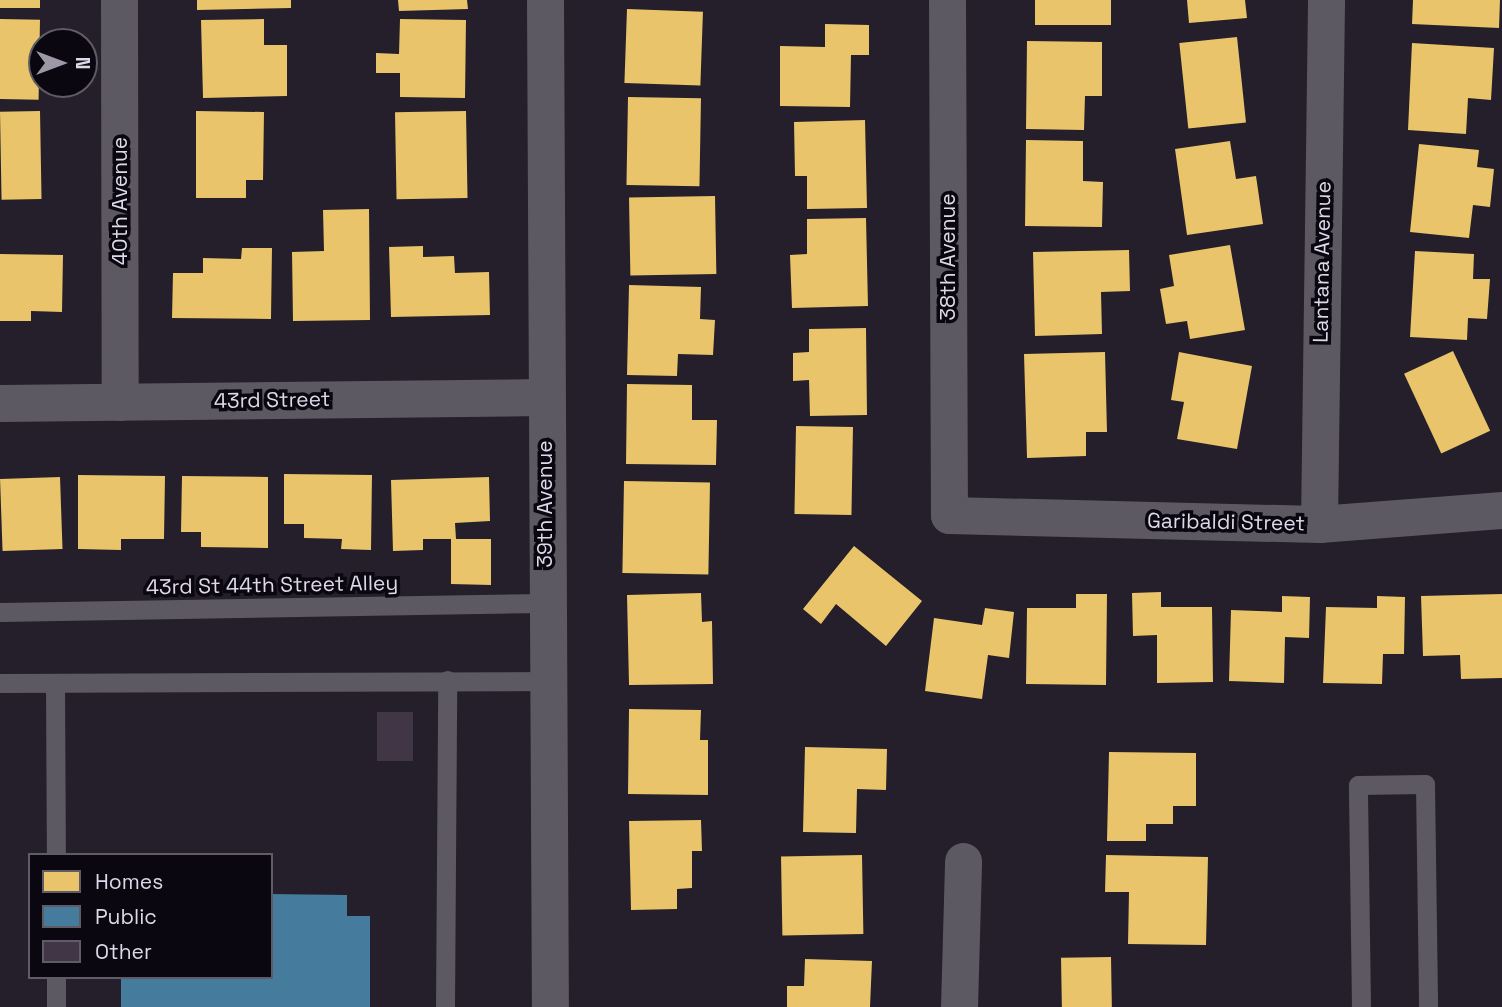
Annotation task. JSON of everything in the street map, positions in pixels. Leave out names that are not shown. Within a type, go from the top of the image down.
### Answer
[{"type":"street","name":"40th Avenue","points":[[119,0],[120,402]]},
{"type":"street","name":"39th Avenue","points":[[545,0],[545,603],[550,1007]]},
{"type":"street","name":"38th Avenue","points":[[947,0],[949,515]]},
{"type":"street","name":"Lantana Avenue","points":[[1319,524],[1326,0]]},
{"type":"street","name":"43rd Street","points":[[0,403],[545,397]]},
{"type":"street","name":"Garibaldi Street","points":[[949,515],[1319,524],[1502,510]]},
{"type":"street","points":[[959,1007],[963,861]]},
{"type":"lane","name":"43rd St 44th Street Alley","points":[[0,611],[545,603]]},
{"type":"lane","points":[[445,1007],[447,680]]},
{"type":"lane","points":[[0,683],[547,681]]},
{"type":"lane","points":[[55,683],[55,853]]},
{"type":"lane","points":[[1361,1007],[1358,785],[1426,784],[1428,1007]]},
{"type":"lane","points":[[56,979],[56,1007]]},
{"type":"building: Homes","points":[[0,0],[40,0],[40,8],[0,8]]},
{"type":"building: Homes","points":[[197,0],[291,0],[291,8],[197,10]]},
{"type":"building: Homes","points":[[398,0],[467,0],[468,9],[399,11]]},
{"type":"building: Homes","points":[[1035,0],[1111,0],[1111,25],[1035,25]]},
{"type":"building: Homes","points":[[1187,0],[1245,0],[1247,18],[1189,23]]},
{"type":"building: Homes","points":[[1413,0],[1500,0],[1499,28],[1412,24]]},
{"type":"building: Homes","points":[[627,9],[703,12],[700,86],[624,83]]},
{"type":"building: Homes","points":[[0,19],[40,20],[40,28],[28,28],[28,98],[39,98],[0,99]]},
{"type":"building: Homes","points":[[264,19],[264,45],[287,45],[287,96],[203,98],[201,20]]},
{"type":"building: Homes","points":[[400,19],[466,20],[465,98],[400,97],[400,73],[376,73],[376,53],[399,54]]},
{"type":"building: Homes","points":[[825,24],[869,25],[869,55],[851,55],[850,107],[780,106],[780,46],[825,47]]},
{"type":"building: Homes","points":[[1237,37],[1246,123],[1188,129],[1179,43]]},
{"type":"building: Homes","points":[[1027,41],[1102,42],[1102,96],[1085,96],[1084,130],[1026,129]]},
{"type":"building: Homes","points":[[1412,43],[1494,48],[1491,100],[1468,98],[1466,134],[1408,130]]},
{"type":"building: Homes","points":[[628,97],[701,98],[699,186],[626,185]]},
{"type":"building: Homes","points":[[40,111],[42,199],[2,200],[0,112]]},
{"type":"building: Homes","points":[[196,111],[264,112],[263,180],[246,180],[246,198],[196,198]]},
{"type":"building: Homes","points":[[466,111],[468,198],[397,199],[395,112]]},
{"type":"building: Homes","points":[[865,120],[867,208],[807,209],[807,176],[795,176],[794,122]]},
{"type":"building: Homes","points":[[1026,140],[1083,141],[1083,181],[1103,182],[1102,227],[1025,226]]},
{"type":"building: Homes","points":[[1230,141],[1236,179],[1256,176],[1263,224],[1187,235],[1175,149]]},
{"type":"building: Homes","points":[[1419,144],[1479,150],[1477,167],[1494,169],[1490,207],[1473,205],[1469,238],[1410,232]]},
{"type":"building: Homes","points":[[715,196],[716,274],[630,275],[629,198]]},
{"type":"building: Homes","points":[[369,209],[370,320],[293,321],[292,252],[324,251],[323,210]]},
{"type":"building: Homes","points":[[866,218],[868,306],[792,308],[790,255],[807,254],[807,219]]},
{"type":"building: Homes","points":[[1230,245],[1245,330],[1190,339],[1187,321],[1166,324],[1160,289],[1174,286],[1169,255]]},
{"type":"building: Homes","points":[[423,246],[423,257],[454,256],[455,273],[489,272],[490,315],[391,317],[389,247]]},
{"type":"building: Homes","points":[[242,248],[272,248],[271,319],[172,318],[173,273],[203,273],[203,258],[241,259]]},
{"type":"building: Homes","points":[[1129,250],[1130,291],[1101,292],[1102,334],[1035,336],[1033,252]]},
{"type":"building: Homes","points":[[1415,251],[1474,254],[1473,279],[1490,279],[1487,319],[1468,318],[1467,340],[1410,337]]},
{"type":"building: Homes","points":[[0,254],[63,255],[62,312],[31,311],[31,321],[0,321]]},
{"type":"building: Homes","points":[[629,285],[701,287],[700,319],[715,320],[713,355],[678,354],[677,376],[627,375]]},
{"type":"building: Homes","points":[[866,328],[867,415],[810,416],[809,380],[793,381],[793,353],[809,352],[809,329]]},
{"type":"building: Homes","points":[[1453,351],[1490,431],[1441,454],[1404,374]]},
{"type":"building: Homes","points":[[1105,352],[1107,432],[1086,432],[1086,456],[1027,458],[1024,354]]},
{"type":"building: Homes","points":[[1179,352],[1252,366],[1237,449],[1177,439],[1184,402],[1171,400]]},
{"type":"building: Homes","points":[[627,384],[692,385],[692,420],[717,420],[716,465],[626,464]]},
{"type":"building: Homes","points":[[796,426],[853,427],[851,515],[794,514]]},
{"type":"building: Homes","points":[[284,474],[372,475],[371,550],[341,549],[342,539],[304,538],[304,524],[284,524]]},
{"type":"building: Homes","points":[[78,475],[165,476],[164,539],[121,539],[121,550],[78,549]]},
{"type":"building: Homes","points":[[182,476],[268,477],[268,548],[201,547],[201,532],[181,532]]},
{"type":"building: Homes","points":[[60,477],[63,549],[3,551],[0,479]]},
{"type":"building: Homes","points":[[489,477],[490,521],[455,523],[456,539],[491,539],[491,585],[451,584],[451,539],[423,539],[423,550],[393,551],[391,480]]},
{"type":"building: Homes","points":[[624,481],[710,483],[708,574],[622,573]]},
{"type":"building: Homes","points":[[854,546],[922,601],[886,646],[836,604],[821,624],[803,609]]},
{"type":"building: Homes","points":[[1161,592],[1161,607],[1212,607],[1213,682],[1157,683],[1157,635],[1133,636],[1132,593]]},
{"type":"building: Homes","points":[[701,593],[702,622],[712,621],[713,684],[629,685],[627,595]]},
{"type":"building: Homes","points":[[1076,594],[1107,594],[1106,685],[1026,684],[1027,608],[1076,608]]},
{"type":"building: Homes","points":[[1502,594],[1502,678],[1461,679],[1460,655],[1423,656],[1421,596]]},
{"type":"building: Homes","points":[[1282,596],[1310,597],[1309,638],[1285,637],[1284,683],[1229,681],[1231,610],[1282,612]]},
{"type":"building: Homes","points":[[1377,596],[1405,597],[1404,654],[1383,654],[1382,684],[1323,683],[1326,607],[1377,608]]},
{"type":"building: Homes","points":[[985,608],[1014,612],[1009,658],[988,655],[982,699],[925,691],[934,618],[982,625]]},
{"type":"building: Homes","points":[[629,709],[701,710],[700,740],[708,740],[708,795],[628,794]]},
{"type":"building: Homes","points":[[805,747],[887,749],[886,790],[857,789],[856,833],[803,832]]},
{"type":"building: Homes","points":[[1109,752],[1196,753],[1196,806],[1173,806],[1173,824],[1146,824],[1146,841],[1107,841]]},
{"type":"building: Homes","points":[[701,820],[702,851],[692,851],[692,888],[677,889],[677,909],[631,910],[629,821]]},
{"type":"building: Homes","points":[[862,855],[863,934],[782,935],[781,856]]},
{"type":"building: Homes","points":[[1106,855],[1208,857],[1206,945],[1128,944],[1129,892],[1105,892]]},
{"type":"building: Homes","points":[[1111,957],[1112,1007],[1062,1007],[1061,958]]},
{"type":"building: Homes","points":[[805,959],[872,961],[870,1007],[787,1007],[787,986],[804,986]]},
{"type":"building: Public","points":[[273,894],[347,895],[347,916],[370,916],[370,1007],[121,1007],[121,979],[273,979]]},
{"type":"building: Other","points":[[377,712],[413,712],[413,761],[377,761]]}]
